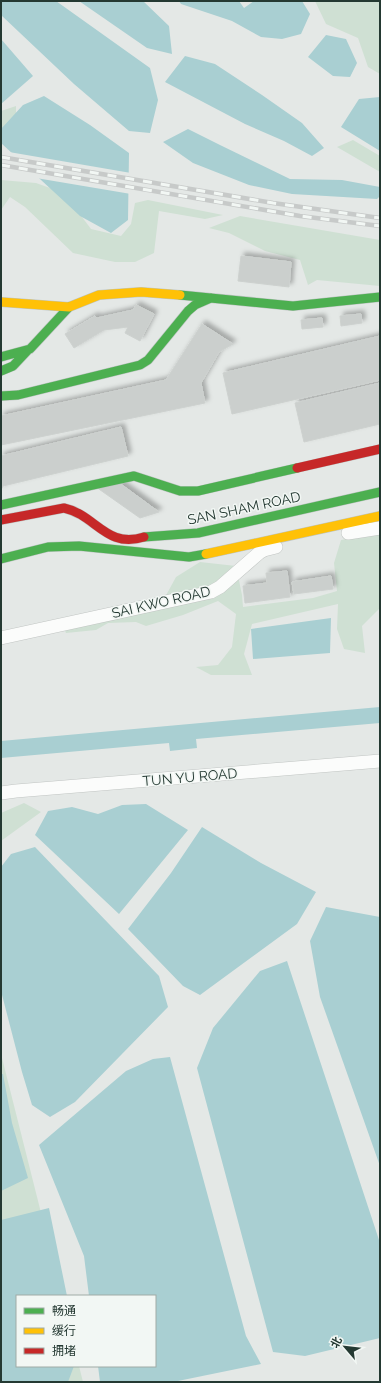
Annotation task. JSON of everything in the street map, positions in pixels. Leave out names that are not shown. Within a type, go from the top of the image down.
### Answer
[{"type":"main road","points":[[1,371],[9,369],[16,364],[69,307],[99,295],[141,292],[293,306],[380,297]]},
{"type":"main road","points":[[1,396],[18,395],[140,365],[148,360],[188,311],[195,305],[211,298]]},
{"type":"main road","points":[[1,302],[69,307]]},
{"type":"main road","points":[[1,356],[30,349]]},
{"type":"main road","name":"SAN SHAM ROAD","points":[[1,504],[134,476],[180,491],[198,491],[380,450]]},
{"type":"main road","name":"SAN SHAM ROAD","points":[[1,520],[64,508],[73,510],[110,535],[122,540],[135,540],[148,536],[198,533],[380,492]]},
{"type":"main road","points":[[1,559],[48,548],[79,546],[125,552],[189,557],[198,556],[380,516]]},
{"type":"street","name":"SAI KWO ROAD","points":[[1,638],[211,592],[220,587],[264,550],[380,528]]},
{"type":"street","name":"TUN YU ROAD","points":[[1,793],[380,761]]},
{"type":"green space","points":[[315,1],[380,1],[380,74],[368,67],[358,38],[326,24]]},
{"type":"green space","points":[[16,106],[16,125],[1,140],[1,111]]},
{"type":"green space","points":[[353,140],[380,156],[380,172],[337,147]]},
{"type":"green space","points":[[1,180],[36,183],[64,193],[91,229],[121,236],[131,224],[135,203],[148,200],[223,215],[205,219],[159,211],[154,253],[135,262],[115,262],[73,253],[25,207],[10,197],[1,210]]},
{"type":"green space","points":[[240,216],[380,240],[380,286],[317,280],[308,285],[300,260],[265,251],[229,233],[209,228]]},
{"type":"green space","points":[[380,529],[380,608],[362,626],[365,653],[344,649],[337,629],[338,604],[252,624],[244,654],[252,675],[211,675],[196,667],[218,665],[232,647],[236,614],[218,601],[183,615],[146,626],[136,622],[108,623],[96,630],[66,633],[61,622],[164,599],[176,577],[200,562],[236,566],[243,607],[313,598],[337,591],[334,563],[341,540],[373,534]]},
{"type":"green space","points":[[24,803],[41,812],[1,841],[1,813]]},
{"type":"green space","points":[[1,1054],[62,1295],[16,1295],[16,1367],[79,1367],[83,1382],[1,1382]]},
{"type":"water","points":[[1,1],[56,1],[150,68],[158,100],[150,133],[129,131],[74,84],[1,15]]},
{"type":"water","points":[[79,1],[143,1],[169,26],[172,54],[147,48]]},
{"type":"water","points":[[179,1],[239,1],[244,8],[254,1],[302,1],[310,14],[301,34],[282,39],[261,37],[232,21],[181,4]]},
{"type":"water","points":[[326,35],[346,39],[357,63],[350,77],[333,76],[308,57]]},
{"type":"water","points":[[1,39],[33,76],[1,104]]},
{"type":"water","points":[[185,56],[215,64],[262,95],[302,123],[324,148],[312,156],[284,141],[245,124],[165,82]]},
{"type":"water","points":[[44,96],[90,125],[129,153],[128,220],[111,233],[80,216],[1,143],[1,129],[23,105]]},
{"type":"water","points":[[380,97],[380,151],[341,127],[359,99]]},
{"type":"water","points":[[188,129],[290,179],[342,180],[380,187],[380,196],[377,199],[292,194],[249,185],[193,163],[163,142]]},
{"type":"water","points":[[331,618],[330,653],[253,659],[251,629]]},
{"type":"water","points":[[380,707],[380,723],[196,739],[197,748],[170,751],[169,743],[1,758],[1,741]]},
{"type":"water","points":[[146,804],[188,830],[119,914],[35,835],[48,811],[72,807],[98,814],[122,805]]},
{"type":"water","points":[[202,827],[261,863],[316,892],[297,924],[200,995],[183,986],[128,929],[171,873]]},
{"type":"water","points":[[35,847],[159,976],[168,1007],[75,1102],[50,1117],[32,1105],[1,991],[1,867],[11,854]]},
{"type":"water","points":[[326,907],[380,917],[380,1166],[320,997],[310,941]]},
{"type":"water","points":[[287,961],[380,1243],[380,1338],[305,1356],[273,1352],[197,1068],[213,1028],[260,971]]},
{"type":"water","points":[[170,1057],[246,1336],[261,1364],[173,1382],[100,1382],[98,1367],[156,1367],[156,1295],[89,1295],[84,1256],[39,1145],[126,1071],[153,1059]]},
{"type":"water","points":[[1,1074],[3,1074],[12,1123],[28,1178],[1,1191]]},
{"type":"water","points":[[49,1208],[67,1295],[16,1295],[16,1367],[74,1367],[68,1382],[1,1382],[1,1220]]},
{"type":"pier","points":[[9,152],[131,173],[131,194],[36,178]]},
{"type":"building","points":[[241,256],[291,262],[289,287],[238,281]]},
{"type":"building","points":[[136,305],[154,314],[140,341],[125,333],[128,327],[104,330],[74,348],[65,334],[95,316],[97,318],[133,310]]},
{"type":"building","points":[[361,314],[362,323],[341,326],[340,316]]},
{"type":"building","points":[[322,318],[323,327],[302,329],[301,320]]},
{"type":"building","points":[[202,324],[233,344],[219,352],[201,383],[205,403],[1,445],[1,416],[166,380]]},
{"type":"building","points":[[380,336],[380,380],[232,414],[223,373]]},
{"type":"building","points":[[380,383],[380,424],[304,442],[295,403]]},
{"type":"building","points":[[121,427],[128,456],[3,486],[1,490],[1,456]]},
{"type":"building","points":[[118,482],[159,512],[140,518],[96,487]]},
{"type":"building","points":[[287,571],[290,597],[245,603],[243,586],[267,583],[266,573]]},
{"type":"building","points":[[331,576],[333,589],[294,594],[292,582]]},
{"type":"railway","points":[[1,157],[273,203],[380,218]]},
{"type":"railway","points":[[1,165],[300,216],[380,226]]},
{"type":"traffic: fast","points":[[180,295],[293,306],[380,297]]},
{"type":"traffic: fast","points":[[1,396],[18,395],[140,365],[148,360],[188,311],[195,305],[211,298]]},
{"type":"traffic: fast","points":[[1,357],[30,349],[69,307]]},
{"type":"traffic: fast","points":[[1,371],[13,366],[28,350]]},
{"type":"traffic: fast","points":[[1,505],[134,476],[180,491],[198,491],[297,468]]},
{"type":"traffic: fast","points":[[144,537],[198,533],[380,492]]},
{"type":"traffic: fast","points":[[1,559],[48,547],[79,546],[189,557],[206,554]]},
{"type":"traffic: slow","points":[[1,302],[69,307],[99,295],[141,292],[180,295]]},
{"type":"traffic: slow","points":[[206,554],[380,516]]},
{"type":"traffic: jam","points":[[297,468],[380,449]]},
{"type":"traffic: jam","points":[[1,520],[64,508],[85,517],[102,530],[120,539],[144,537]]}]
